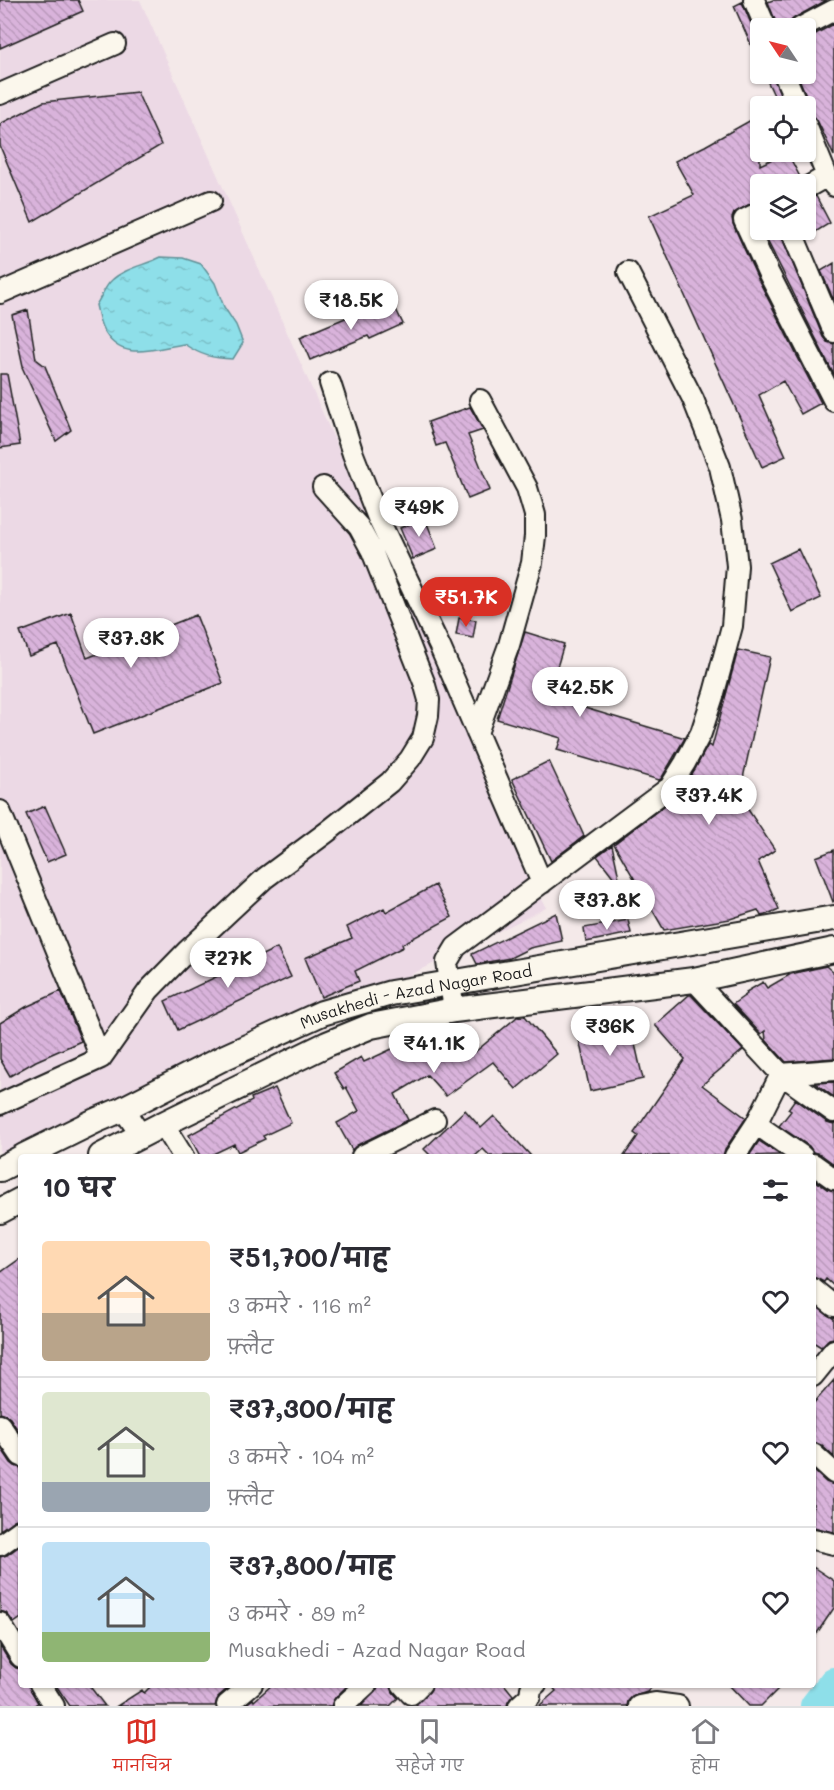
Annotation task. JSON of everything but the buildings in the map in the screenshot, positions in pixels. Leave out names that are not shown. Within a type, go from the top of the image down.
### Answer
[{"type":"main road","name":"Musakhedi - Azad Nagar Road","points":[[28,1154],[225,1057],[322,1013],[391,993],[834,918]]},
{"type":"main road","points":[[105,1154],[327,1044],[370,1026],[454,1010],[694,980],[834,950]]},
{"type":"main road","name":"Musakhedi - Azad Nagar Road","points":[[0,1169],[18,1159]]},
{"type":"main road","points":[[0,1211],[18,1202]]},
{"type":"street","points":[[754,0],[762,18]]},
{"type":"street","points":[[816,20],[834,10]]},
{"type":"street","points":[[0,94],[116,44]]},
{"type":"street","points":[[816,148],[830,181]]},
{"type":"street","points":[[0,293],[212,201]]},
{"type":"street","points":[[750,217],[744,220],[750,233]]},
{"type":"street","points":[[753,240],[834,401]]},
{"type":"street","points":[[795,240],[834,332]]},
{"type":"street","points":[[454,1010],[447,962],[456,947],[670,787],[701,733],[732,626],[737,566],[732,520],[720,467],[693,399],[628,272]]},
{"type":"street","points":[[330,383],[353,454],[378,518],[440,647],[542,883]]},
{"type":"street","points":[[477,733],[509,645],[532,563],[535,536],[535,515],[526,488],[480,400]]},
{"type":"street","points":[[0,1104],[101,1058],[149,990],[188,950],[265,878],[390,782],[410,759],[423,738],[429,700],[372,551],[359,527],[323,487]]},
{"type":"street","points":[[0,811],[101,1058]]},
{"type":"street","points":[[694,980],[781,1074],[834,1112]]},
{"type":"street","points":[[781,1074],[834,1070]]},
{"type":"street","points":[[736,1154],[756,1124],[781,1074]]},
{"type":"street","points":[[123,1109],[141,1135]]},
{"type":"street","points":[[366,1154],[435,1120]]},
{"type":"street","points":[[163,1124],[182,1154]]},
{"type":"street","points":[[756,1124],[799,1154]]},
{"type":"street","points":[[816,1166],[834,1179]]},
{"type":"street","points":[[816,1291],[834,1306]]},
{"type":"street","points":[[0,1425],[18,1452]]},
{"type":"street","points":[[816,1457],[834,1473]]},
{"type":"street","points":[[0,1545],[18,1532]]},
{"type":"street","points":[[816,1540],[834,1544]]},
{"type":"street","points":[[0,1623],[18,1648]]},
{"type":"street","points":[[43,1688],[54,1706]]},
{"type":"street","points":[[227,1705],[247,1688]]},
{"type":"street","points":[[343,1706],[362,1688]]},
{"type":"street","points":[[639,1706],[655,1703],[678,1706]]},
{"type":"shaded area","points":[[0,0],[140,0],[397,581],[546,908],[49,1154],[18,1154],[18,1169],[0,1178]]},
{"type":"water","points":[[161,257],[183,258],[201,264],[215,283],[224,307],[236,325],[243,343],[233,359],[207,356],[184,344],[139,351],[119,347],[110,340],[102,326],[96,305],[105,289],[123,272]]},
{"type":"waterway","points":[[816,1706],[834,1683]]}]
